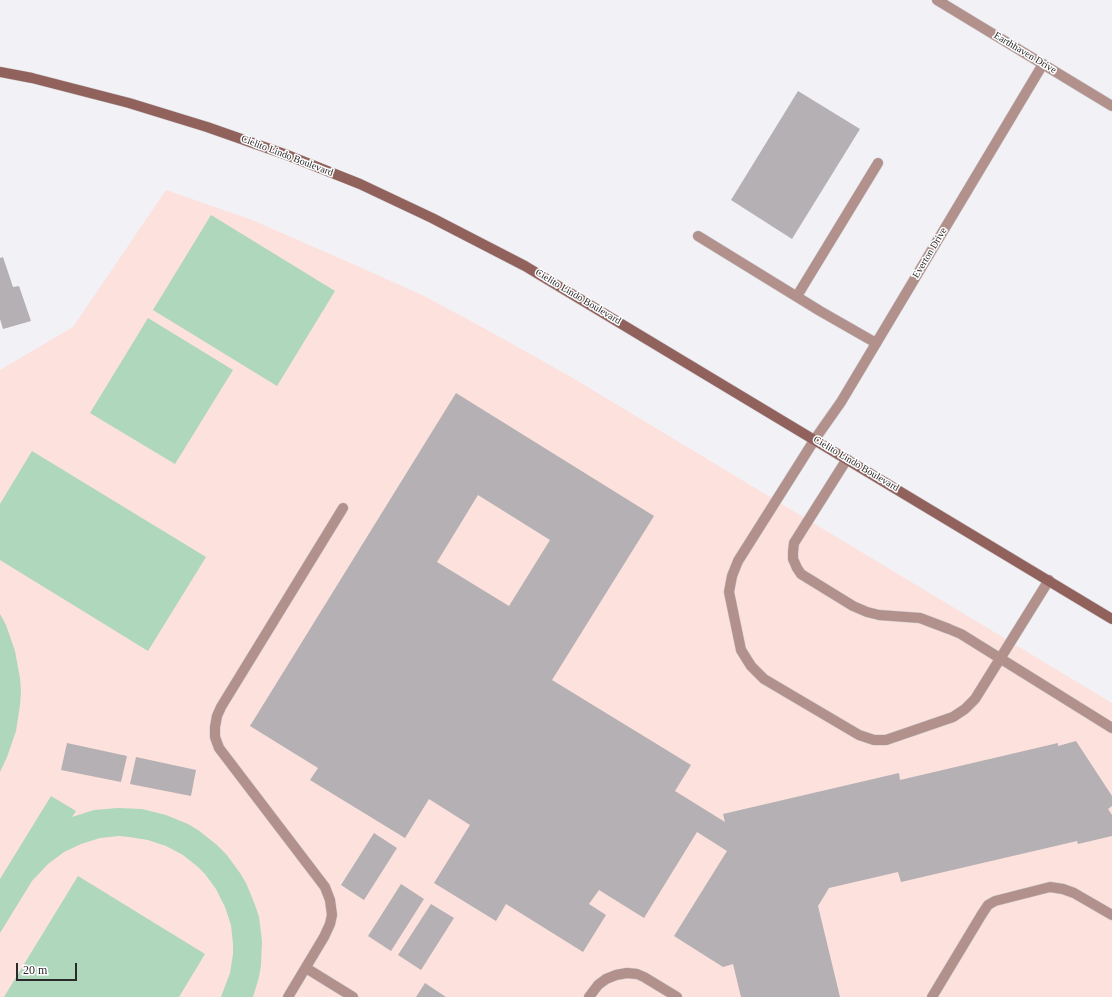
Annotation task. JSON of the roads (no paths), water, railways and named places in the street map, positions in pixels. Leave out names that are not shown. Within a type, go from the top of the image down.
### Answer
[{"type":"main road","name":"Cielito Lindo Boulevard","points":[[0,72],[32,78],[129,103],[200,125],[287,155],[360,184],[432,218],[525,266],[1112,619]]},
{"type":"street","name":"Earthhaven Drive","points":[[937,0],[1112,106]]},
{"type":"street","name":"Everton Drive","points":[[1043,64],[841,402],[815,439],[738,561],[732,576],[729,592],[741,650],[751,666],[764,679],[859,735],[874,740],[886,740],[953,717],[965,709],[974,699],[1000,659],[1048,580]]},
{"type":"street","points":[[797,296],[878,163]]},
{"type":"street","points":[[698,236],[876,343]]},
{"type":"street","points":[[846,459],[794,543],[792,552],[793,559],[801,574],[853,606],[867,612],[879,615],[920,618],[934,622],[961,634],[1112,728]]},
{"type":"street","points":[[288,997],[324,937],[330,924],[332,915],[330,900],[325,887],[219,748],[215,737],[215,727],[217,716],[221,707],[344,508]]},
{"type":"street","points":[[932,997],[982,914],[988,905],[995,901],[1050,887],[1063,889],[1074,893],[1112,915]]},
{"type":"street","points":[[306,968],[353,997]]},
{"type":"street","points":[[589,997],[598,985],[606,979],[627,973],[644,976],[677,997]]}]
